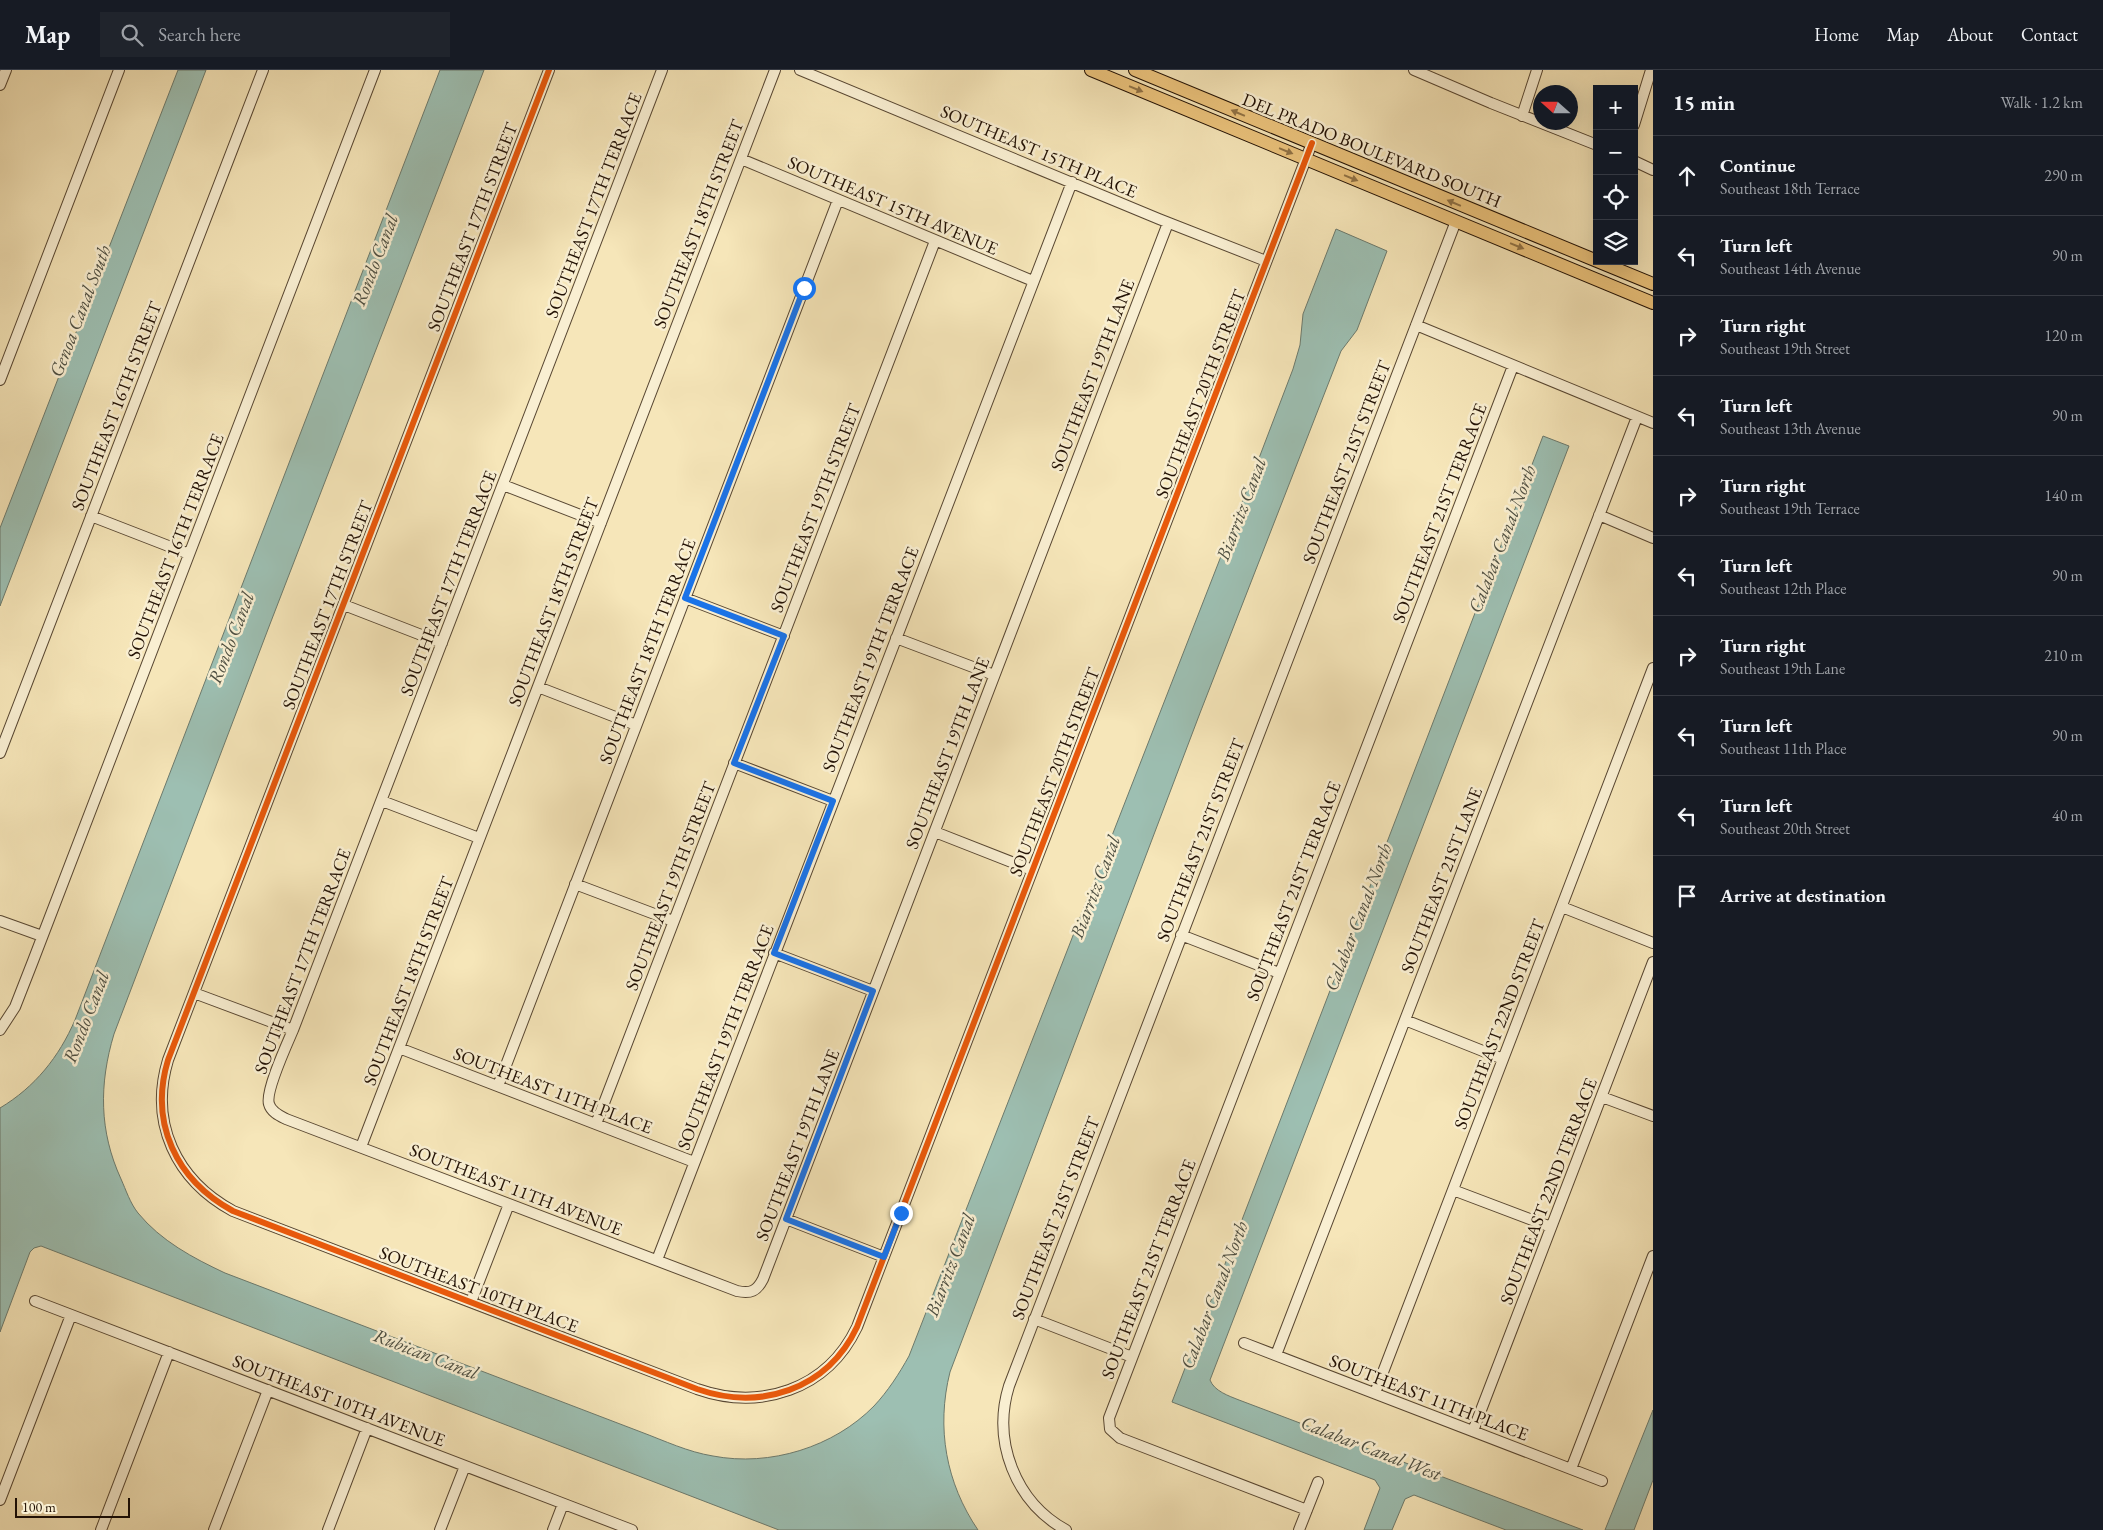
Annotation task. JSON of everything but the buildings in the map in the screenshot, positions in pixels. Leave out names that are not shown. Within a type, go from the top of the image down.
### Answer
[{"type":"main road","name":"DEL PRADO BOULEVARD SOUTH","points":[[1091,70],[1653,303]]},
{"type":"main road","name":"DEL PRADO BOULEVARD SOUTH","points":[[1135,70],[1593,259]]},
{"type":"main road","points":[[1456,221],[1473,218],[1516,235],[1541,238]]},
{"type":"main road","name":"DEL PRADO BOULEVARD SOUTH","points":[[1607,265],[1653,284]]},
{"type":"main road","points":[[1603,282],[1630,285],[1653,295]]},
{"type":"street","points":[[0,85],[6,70]]},
{"type":"street","points":[[0,380],[119,70]]},
{"type":"street","name":"SOUTHEAST 16TH STREET","points":[[0,753],[263,70]]},
{"type":"street","name":"SOUTHEAST 16TH TERRACE","points":[[0,1030],[15,1006],[375,70]]},
{"type":"street","name":"SOUTHEAST 17TH STREET","points":[[176,1155],[165,1126],[162,1087],[168,1060],[549,70]]},
{"type":"street","name":"SOUTHEAST 17TH TERRACE","points":[[270,1108],[268,1101],[269,1093],[662,70]]},
{"type":"street","name":"SOUTHEAST 18TH STREET","points":[[361,1147],[775,70]]},
{"type":"street","name":"SOUTHEAST 15TH PLACE","points":[[800,70],[1168,223],[1266,261]]},
{"type":"street","points":[[1522,116],[1537,70]]},
{"type":"street","points":[[1638,112],[1651,70]]},
{"type":"street","points":[[1420,71],[1522,116],[1593,143]]},
{"type":"street","name":"SOUTHEAST 20TH STREET","points":[[794,1389],[824,1371],[850,1341],[857,1327],[1312,143]]},
{"type":"street","name":"SOUTHEAST 15TH AVENUE","points":[[741,160],[1033,281]]},
{"type":"street","points":[[1638,163],[1653,170]]},
{"type":"street","name":"SOUTHEAST 19TH TERRACE","points":[[656,1260],[1072,182]]},
{"type":"street","name":"SOUTHEAST 18TH TERRACE","points":[[498,1086],[838,200]]},
{"type":"street","name":"SOUTHEAST 21ST STREET","points":[[1066,1530],[1050,1519],[1033,1503],[1014,1474],[1004,1441],[1004,1406],[1009,1386],[1456,221]]},
{"type":"street","name":"SOUTHEAST 19TH LANE","points":[[752,1292],[760,1284],[786,1219],[1168,223]]},
{"type":"street","name":"SOUTHEAST 19TH STREET","points":[[596,1124],[935,241]]},
{"type":"street","points":[[1416,325],[1653,424]]},
{"type":"street","name":"SOUTHEAST 21ST TERRACE","points":[[1307,1510],[1120,1438],[1110,1429],[1109,1414],[1513,366]]},
{"type":"street","name":"SOUTHEAST 21ST LANE","points":[[1276,1355],[1637,417]]},
{"type":"street","points":[[503,485],[600,523]]},
{"type":"street","points":[[1599,515],[1653,538]]},
{"type":"street","points":[[91,516],[189,554]]},
{"type":"street","points":[[685,598],[784,636]]},
{"type":"street","points":[[344,604],[442,643]]},
{"type":"street","points":[[896,638],[994,675]]},
{"type":"street","name":"SOUTHEAST 22ND STREET","points":[[1375,1393],[1653,668]]},
{"type":"street","points":[[538,687],[636,725]]},
{"type":"street","points":[[734,763],[833,801]]},
{"type":"street","points":[[382,801],[479,838]]},
{"type":"street","points":[[934,832],[1032,870]]},
{"type":"street","points":[[575,884],[673,921]]},
{"type":"street","points":[[1562,907],[1653,943]]},
{"type":"street","points":[[0,921],[42,936]]},
{"type":"street","points":[[1181,935],[1279,973]]},
{"type":"street","points":[[774,953],[873,991]]},
{"type":"street","name":"SOUTHEAST 22ND TERRACE","points":[[1473,1431],[1653,962]]},
{"type":"street","points":[[194,993],[293,1030]]},
{"type":"street","points":[[1405,1020],[1503,1058]]},
{"type":"street","name":"SOUTHEAST 11TH PLACE","points":[[399,1048],[694,1162]]},
{"type":"street","points":[[1602,1097],[1653,1116]]},
{"type":"street","name":"SOUTHEAST 11TH AVENUE","points":[[270,1108],[286,1118],[508,1204],[734,1290],[746,1293],[752,1292]]},
{"type":"street","name":"SOUTHEAST 10TH PLACE","points":[[176,1155],[184,1170],[202,1190],[233,1211],[714,1395],[752,1398],[775,1395],[794,1389]]},
{"type":"street","points":[[1453,1190],[1551,1227]]},
{"type":"street","points":[[471,1302],[508,1204]]},
{"type":"street","points":[[786,1219],[884,1257]]},
{"type":"street","points":[[1571,1469],[1653,1256]]},
{"type":"street","name":"SOUTHEAST 10TH AVENUE","points":[[35,1301],[632,1530]]},
{"type":"street","points":[[0,1500],[71,1315]]},
{"type":"street","points":[[1034,1319],[1132,1357]]},
{"type":"street","name":"SOUTHEAST 11TH PLACE","points":[[1244,1343],[1602,1481]]},
{"type":"street","points":[[101,1530],[169,1352]]},
{"type":"street","points":[[214,1530],[268,1390]]},
{"type":"street","points":[[328,1530],[367,1428]]},
{"type":"street","points":[[440,1530],[465,1466]]},
{"type":"street","points":[[1299,1530],[1318,1482]]},
{"type":"street","points":[[553,1530],[563,1504]]},
{"type":"water","points":[[178,70],[206,70],[0,606],[0,528]]},
{"type":"water","points":[[440,70],[484,70],[114,1034],[109,1053],[104,1089],[105,1125],[114,1161],[130,1201],[138,1213],[167,1240],[201,1261],[225,1273],[668,1442],[695,1452],[713,1456],[757,1459],[778,1456],[821,1443],[840,1433],[874,1406],[893,1382],[909,1356],[1293,369],[1300,345],[1303,314],[1336,229],[1387,251],[1357,330],[1341,351],[1200,713],[950,1372],[944,1414],[947,1454],[951,1474],[958,1493],[978,1530],[779,1530],[41,1246],[34,1248],[30,1252],[0,1332],[0,1108],[24,1091],[45,1070],[69,1034],[75,1020]]},
{"type":"water","name":"Calabar Canal North","points":[[1543,436],[1569,446],[1210,1380],[1218,1390],[1226,1395],[1583,1530],[1506,1530],[1414,1495],[1405,1499],[1392,1530],[1364,1530],[1380,1488],[1375,1480],[1172,1402]]},
{"type":"water","points":[[1653,1410],[1653,1480],[1634,1530],[1605,1530]]},
{"type":"cycle path","points":[[549,70],[168,1060],[163,1083],[162,1106],[165,1127],[172,1148],[182,1166],[196,1183],[213,1198],[233,1211],[697,1389],[721,1395],[767,1396],[789,1390],[810,1380],[828,1366],[844,1349],[857,1327],[1312,143]]},
{"type":"route","points":[[804,288],[685,598],[784,636],[734,763],[833,801],[774,953],[873,991],[786,1219],[884,1257],[901,1213]]},
{"type":"water label","name":"Rondo Canal","points":[[375,260]]},
{"type":"water label","name":"Genoa Canal South","points":[[80,311]]},
{"type":"water label","name":"Biarritz Canal","points":[[1241,509]]},
{"type":"water label","name":"Rondo Canal","points":[[231,638]]},
{"type":"water label","name":"Biarritz Canal","points":[[1095,887]]},
{"type":"water label","name":"Rondo Canal","points":[[86,1017]]},
{"type":"water label","name":"Biarritz Canal","points":[[950,1265]]},
{"type":"water label","name":"Rubican Canal","points":[[426,1354]]},
{"type":"water label","name":"Calabar Canal West","points":[[1371,1448]]}]
